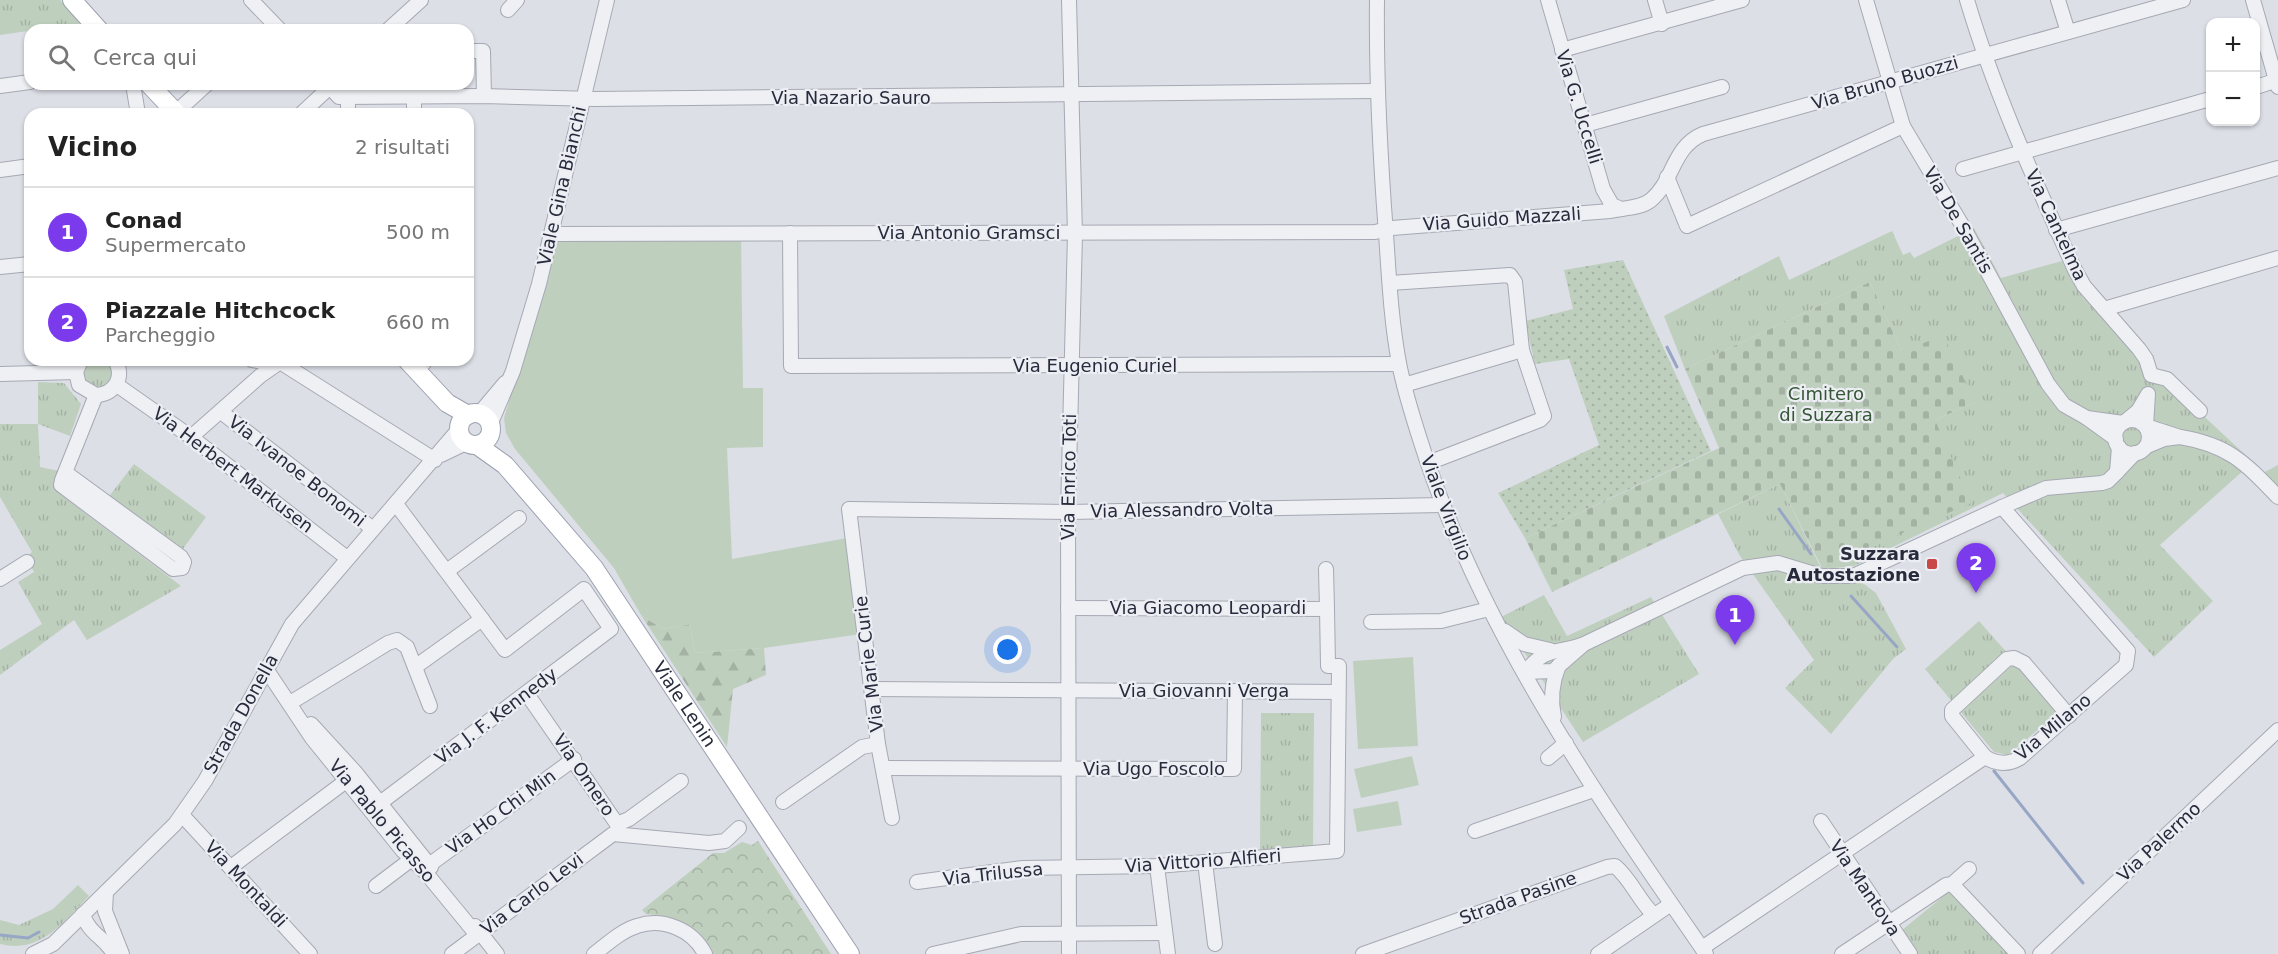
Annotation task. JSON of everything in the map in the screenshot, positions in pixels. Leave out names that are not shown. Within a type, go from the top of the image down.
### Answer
[{"type":"main road","points":[[72,0],[94,24]]},
{"type":"main road","points":[[155,90],[171,108]]},
{"type":"main road","points":[[422,366],[447,403],[474,429]]},
{"type":"main road","name":"Viale Lenin","points":[[474,429],[594,568],[850,954]]},
{"type":"street","points":[[251,0],[270,24]]},
{"type":"street","points":[[395,24],[421,0]]},
{"type":"street","name":"Viale Gina Bianchi","points":[[474,429],[513,371],[551,234],[608,0]]},
{"type":"street","name":"Via Enrico Toti","points":[[1069,0],[1075,234],[1068,512],[1069,954]]},
{"type":"street","name":"Viale Virgilio","points":[[1377,0],[1376,91],[1389,283],[1399,364],[1442,505],[1489,609],[1557,728],[1594,789],[1704,951]]},
{"type":"street","name":"Via G. Uccelli","points":[[1548,0],[1603,189],[1612,205],[1619,208]]},
{"type":"street","points":[[1655,0],[1662,24]]},
{"type":"street","points":[[1562,50],[1742,0]]},
{"type":"street","name":"Via De Santis","points":[[1866,0],[1903,126],[1965,230],[2048,384],[2064,405],[2087,418],[2117,443]]},
{"type":"street","name":"Via Cantelma","points":[[1967,0],[1983,56],[2056,230],[2084,286],[2146,359],[2151,375]]},
{"type":"street","points":[[2058,0],[2068,32]]},
{"type":"street","name":"Via Bruno Buozzi","points":[[1619,208],[1641,206],[1650,201],[1667,177],[1681,150],[1698,136],[2183,0]]},
{"type":"street","points":[[2253,0],[2277,83],[2260,86]]},
{"type":"street","points":[[474,51],[483,51],[484,96]]},
{"type":"street","points":[[0,86],[24,83]]},
{"type":"street","points":[[1585,125],[1722,87]]},
{"type":"street","points":[[134,90],[137,108]]},
{"type":"street","points":[[181,108],[201,90]]},
{"type":"street","points":[[307,108],[324,90]]},
{"type":"street","name":"Via Nazario Sauro","points":[[333,90],[339,98],[414,99],[484,96],[583,99],[1071,96],[1376,91]]},
{"type":"street","points":[[348,98],[348,108]]},
{"type":"street","points":[[414,99],[414,108]]},
{"type":"street","points":[[1963,169],[2206,100]]},
{"type":"street","points":[[1667,177],[1687,226],[1903,126]]},
{"type":"street","points":[[0,170],[24,167]]},
{"type":"street","points":[[2056,230],[2278,168]]},
{"type":"street","name":"Via Guido Mazzali","points":[[1385,229],[1610,211],[1619,208]]},
{"type":"street","name":"Via Antonio Gramsci","points":[[551,234],[1075,234],[1375,232],[1385,229]]},
{"type":"street","name":"Via Eugenio Curiel","points":[[790,233],[791,366],[1399,364]]},
{"type":"street","points":[[2104,309],[2278,258]]},
{"type":"street","points":[[0,267],[24,265]]},
{"type":"street","points":[[1389,283],[1503,273],[1510,275],[1515,282],[1522,350],[1544,416],[1540,420],[1428,463]]},
{"type":"street","points":[[1404,385],[1522,350]]},
{"type":"street","points":[[0,374],[79,366],[80,385],[96,395],[108,393],[117,385],[120,373],[117,366]]},
{"type":"street","points":[[255,366],[260,376]]},
{"type":"street","points":[[191,437],[273,366]]},
{"type":"street","points":[[290,366],[435,460]]},
{"type":"street","points":[[1498,625],[1516,640],[1539,649],[1568,650],[1743,568],[1778,563],[1821,576],[1853,576],[2046,488],[2109,481],[2141,450],[2149,435],[2146,426],[2151,375],[2167,379],[2200,411]]},
{"type":"street","name":"Via Herbert Markusen","points":[[117,385],[191,437],[347,558]]},
{"type":"street","points":[[2117,472],[2116,431],[2138,411],[2148,394]]},
{"type":"street","points":[[66,472],[181,557],[184,562],[182,568],[173,569],[64,488],[61,482],[96,395]]},
{"type":"street","name":"Via Ivanoe Bonomi","points":[[221,412],[373,530]]},
{"type":"street","points":[[2087,418],[2138,421],[2146,426],[2180,437],[2213,445],[2234,454],[2278,497]]},
{"type":"street","name":"Strada Donella","points":[[33,954],[49,947],[182,815],[209,773],[292,624],[347,558],[435,460],[474,429]]},
{"type":"street","points":[[2117,443],[2127,453],[2141,450],[2164,439],[2180,437]]},
{"type":"street","points":[[396,504],[482,619],[415,667]]},
{"type":"street","name":"Via Alessandro Volta","points":[[849,509],[1068,512],[1442,505]]},
{"type":"street","name":"Via Milano","points":[[1704,951],[1840,854],[1985,757],[1999,763],[2015,762],[2126,665],[2128,651],[2002,507]]},
{"type":"street","name":"Via Marie Curie","points":[[849,509],[879,744],[892,818]]},
{"type":"street","points":[[447,570],[519,518]]},
{"type":"street","points":[[0,579],[27,562]]},
{"type":"street","points":[[1326,570],[1327,609]]},
{"type":"street","name":"Via J. F. Kennedy","points":[[380,803],[611,629],[584,589],[505,650],[482,619]]},
{"type":"street","name":"Via Giacomo Leopardi","points":[[1068,608],[1327,609],[1328,666],[1339,666],[1338,692]]},
{"type":"street","points":[[1371,622],[1441,621],[1489,609]]},
{"type":"street","points":[[290,703],[393,641],[407,646],[430,706]]},
{"type":"street","points":[[1525,672],[1544,673],[1560,665],[1584,644]]},
{"type":"street","points":[[1525,672],[1539,656],[1556,650]]},
{"type":"street","points":[[1985,757],[1952,716],[1952,710],[2007,659],[2014,658],[2024,663],[2069,716]]},
{"type":"street","points":[[1557,728],[1551,704],[1552,687],[1560,665]]},
{"type":"street","name":"Via Pablo Picasso","points":[[266,669],[377,819],[416,856],[429,865],[497,954]]},
{"type":"street","name":"Via Giovanni Verga","points":[[872,689],[1338,692]]},
{"type":"street","name":"Via Ugo Foscolo","points":[[1069,769],[1234,769],[1235,691]]},
{"type":"street","name":"Via Vittorio Alfieri","points":[[1069,868],[1157,866],[1337,851],[1338,692]]},
{"type":"street","name":"Via Omero","points":[[526,694],[574,759],[615,829],[681,781]]},
{"type":"street","name":"Via Pablo Picasso","points":[[290,703],[312,738],[348,780],[380,803],[416,856],[472,929],[480,933]]},
{"type":"street","name":"Via Palermo","points":[[2040,954],[2278,730]]},
{"type":"street","points":[[1548,758],[1566,743]]},
{"type":"street","points":[[783,802],[862,747],[879,744]]},
{"type":"street","name":"Via Ho Chi Min","points":[[429,865],[574,759]]},
{"type":"street","points":[[883,768],[1069,769]]},
{"type":"street","points":[[231,867],[348,780]]},
{"type":"street","points":[[1475,831],[1594,789]]},
{"type":"street","points":[[377,819],[376,808],[380,803]]},
{"type":"street","name":"Via Montaldi","points":[[182,815],[310,954]]},
{"type":"street","name":"Via Mantova","points":[[1821,821],[1840,854],[1910,954]]},
{"type":"street","points":[[615,829],[709,843],[725,841],[739,828]]},
{"type":"street","name":"Via Carlo Levi","points":[[452,954],[615,829]]},
{"type":"street","points":[[376,886],[416,856]]},
{"type":"street","points":[[1205,862],[1215,944]]},
{"type":"street","points":[[1157,866],[1168,954]]},
{"type":"street","name":"Strada Pasine","points":[[1363,954],[1607,867],[1615,866],[1622,872],[1654,915]]},
{"type":"street","name":"Via Trilussa","points":[[917,882],[1023,868],[1069,868]]},
{"type":"street","points":[[1842,954],[1946,885],[1952,884],[1970,869]]},
{"type":"street","points":[[1952,884],[2018,954]]},
{"type":"street","points":[[106,892],[105,911],[122,954]]},
{"type":"street","points":[[1598,954],[1671,904]]},
{"type":"street","points":[[84,912],[109,925]]},
{"type":"street","points":[[84,912],[94,933]]},
{"type":"street","points":[[594,954],[626,931],[652,923],[672,926],[688,933],[700,944],[705,954]]},
{"type":"street","points":[[63,933],[82,930],[94,933],[104,940],[114,954]]},
{"type":"street","points":[[933,954],[1021,934],[1165,933]]},
{"type":"green space","points":[[0,0],[60,0],[83,23],[24,24],[24,32],[0,35]]},
{"type":"green space","points":[[1974,228],[2001,278],[2062,261],[2081,295],[2120,338],[2253,462],[2160,545],[2213,601],[2154,657],[2003,493],[1854,566],[1824,569],[1860,581],[1876,593],[1906,649],[1893,659],[1831,734],[1785,688],[1814,660],[1740,556],[1718,514],[1780,484],[1821,568],[1935,420],[1975,402],[1902,352],[1870,282],[1685,369],[1664,316],[1779,256],[1789,280],[1892,231],[1903,255],[1910,252],[1914,258]]},
{"type":"green space","points":[[741,237],[743,388],[763,388],[763,447],[727,448],[732,559],[847,538],[861,634],[764,648],[695,653],[690,624],[663,629],[641,615],[614,568],[515,449],[506,433],[504,418],[558,238]]},
{"type":"green space","points":[[1623,260],[1711,451],[1525,538],[1498,493],[1599,445],[1569,359],[1535,364],[1525,321],[1573,309],[1564,270]]},
{"type":"green space","name":"Cimitero di Suzzara","points":[[1870,282],[1902,352],[1943,335],[1975,402],[1935,420],[1971,503],[1822,568],[1780,484],[1552,592],[1525,538],[1719,448],[1685,369]]},
{"type":"green space","points":[[112,366],[115,377],[104,390],[87,388],[80,367]]},
{"type":"green space","points":[[38,382],[64,383],[81,404],[70,436],[38,424]]},
{"type":"green space","points":[[0,424],[38,424],[40,467],[59,471],[56,486],[60,494],[181,586],[87,640],[74,620],[0,675],[0,650],[42,624],[18,582],[34,572],[26,557],[32,552],[0,497]]},
{"type":"green space","points":[[134,464],[206,517],[180,553],[107,499]]},
{"type":"green space","points":[[2278,465],[2278,489],[2263,473]]},
{"type":"green space","points":[[1544,595],[1567,636],[1651,597],[1699,674],[1583,742],[1501,617]]},
{"type":"green space","points":[[641,615],[663,629],[690,624],[695,653],[764,648],[766,675],[733,689],[727,747]]},
{"type":"green space","points":[[1979,621],[2059,712],[2008,755],[1994,752],[1925,669]]},
{"type":"green space","points":[[1413,657],[1418,746],[1358,749],[1353,661]]},
{"type":"green space","points":[[1261,713],[1314,713],[1313,848],[1260,851]]},
{"type":"green space","points":[[1412,756],[1419,785],[1361,798],[1354,769]]},
{"type":"green space","points":[[1398,801],[1402,825],[1357,832],[1353,809]]},
{"type":"green space","points":[[758,841],[831,954],[712,954],[708,944],[695,929],[677,920],[646,914],[642,910],[713,853],[724,853],[742,842],[752,845]]},
{"type":"green space","points":[[78,885],[89,896],[50,934],[28,944],[15,946],[0,944],[0,920],[19,925],[53,909]]},
{"type":"green space","points":[[1951,890],[2013,954],[1911,954],[1896,935]]},
{"type":"waterway","points":[[1667,347],[1677,367]]},
{"type":"waterway","points":[[1779,509],[1811,554]]},
{"type":"waterway","points":[[1851,596],[1897,647]]},
{"type":"waterway","points":[[1994,771],[2083,883]]},
{"type":"waterway","points":[[0,935],[28,938],[39,932]]},
{"type":"place","name":"Suzzara Autostazione","points":[[1932,564]]},
{"type":"place","name":"Piazzale Hitchcock","points":[[1976,593]]},
{"type":"place","name":"Conad","points":[[1735,645]]}]
